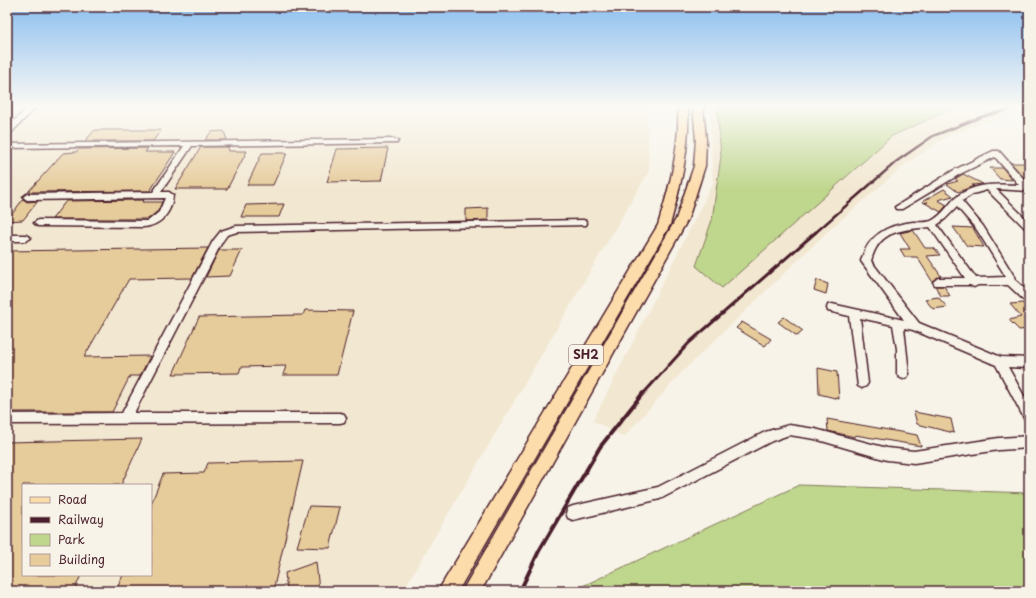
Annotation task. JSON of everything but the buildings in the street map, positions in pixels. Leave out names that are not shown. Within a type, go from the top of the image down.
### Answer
[{"type":"main road","name":"SH2","points":[[447,591],[664,225],[680,172],[684,134]]},
{"type":"main road","name":"SH2","points":[[471,591],[682,219],[698,174],[701,134]]},
{"type":"street","points":[[7,146],[394,141]]},
{"type":"street","points":[[155,194],[190,143]]},
{"type":"street","points":[[899,207],[956,172],[996,153],[1027,188]]},
{"type":"street","points":[[990,188],[1029,227]]},
{"type":"street","points":[[915,326],[866,261],[868,250],[875,239],[897,227],[932,224],[958,202],[963,195],[970,191],[990,188],[1027,188]]},
{"type":"street","points":[[27,197],[169,195],[169,200],[161,217],[153,222],[140,224],[38,223]]},
{"type":"street","points":[[958,202],[980,228],[1011,278],[1010,281],[1029,298]]},
{"type":"street","points":[[126,418],[218,241],[224,233],[236,229],[583,224]]},
{"type":"street","points":[[932,224],[974,283]]},
{"type":"street","points":[[7,238],[26,238]]},
{"type":"street","points":[[938,282],[974,283],[1010,281]]},
{"type":"street","points":[[832,308],[915,326],[1000,362],[1029,363]]},
{"type":"street","points":[[854,312],[862,383]]},
{"type":"street","points":[[898,322],[902,349],[903,374]]},
{"type":"street","points":[[1000,362],[1029,416]]},
{"type":"street","points":[[7,418],[340,418]]},
{"type":"street","points":[[573,512],[660,493],[769,436],[789,430],[815,434],[887,454],[914,457],[999,444],[1029,442]]},
{"type":"shaded area","points":[[7,134],[648,134],[649,171],[403,591],[7,591]]},
{"type":"shaded area","points":[[710,134],[954,134],[948,136],[907,163],[828,231],[682,372],[624,437],[593,421],[713,183]]},
{"type":"green space","points":[[719,134],[897,134],[892,136],[722,288],[696,266],[712,220],[721,156]]},
{"type":"green space","points":[[799,485],[1029,493],[1029,591],[572,591]]},
{"type":"railway","points":[[815,233],[897,161],[938,134]]},
{"type":"railway","points":[[643,394],[689,343],[816,232]]},
{"type":"railway","points":[[520,591],[539,551],[600,447],[643,393]]}]
